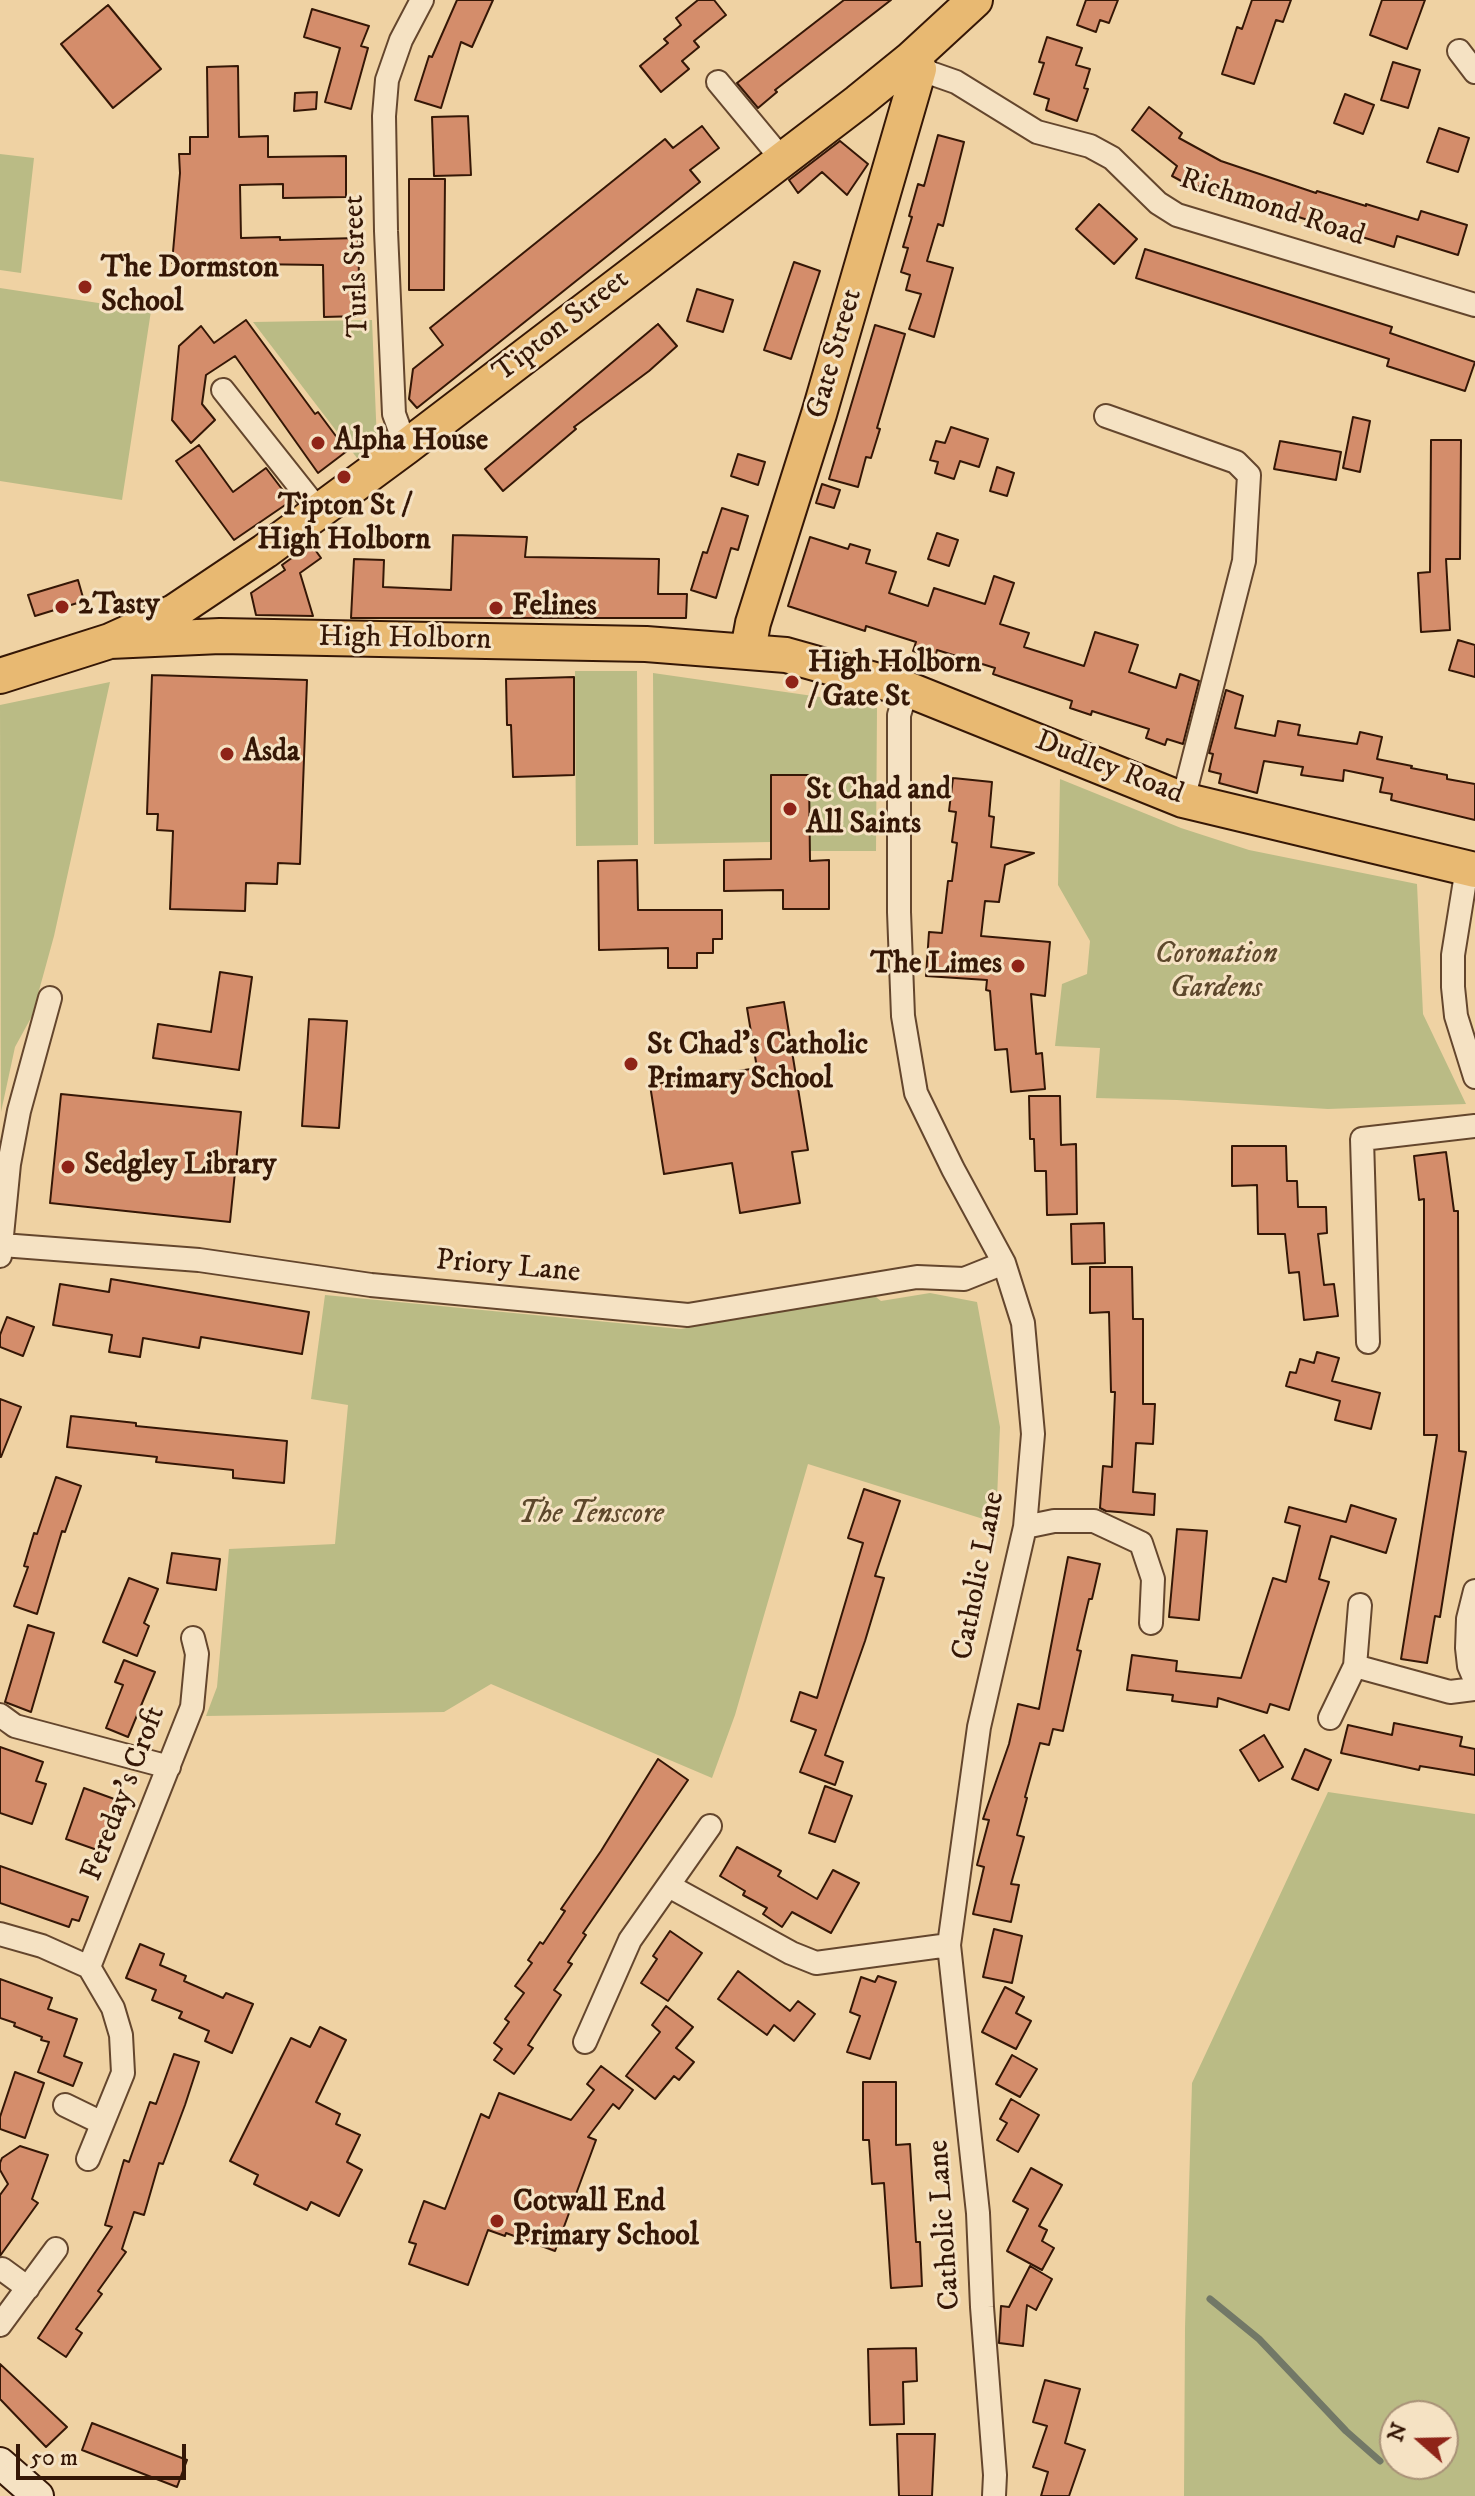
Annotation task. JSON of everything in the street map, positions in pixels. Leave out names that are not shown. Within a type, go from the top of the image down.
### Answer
[{"type":"main road","name":"Tipton Street","points":[[110,641],[174,612],[265,551],[406,447],[781,158],[915,64],[975,0]]},
{"type":"main road","name":"Gate Street","points":[[748,650],[753,623],[819,414],[915,64]]},
{"type":"main road","name":"Tipton Street","points":[[220,636],[224,615],[238,587],[265,551]]},
{"type":"main road","name":"High Holborn","points":[[110,641],[220,636],[646,644],[748,650]]},
{"type":"main road","points":[[0,676],[110,641]]},
{"type":"main road","name":"Dudley Road","points":[[748,650],[786,655],[907,689],[1183,800],[1471,869]]},
{"type":"street","name":"Turls Street","points":[[406,447],[394,414],[384,116],[387,80],[401,40],[422,0]]},
{"type":"street","points":[[1459,51],[1475,72]]},
{"type":"street","name":"Richmond Road","points":[[915,64],[956,82],[1037,132],[1090,146],[1112,158],[1158,203],[1177,215],[1475,305]]},
{"type":"street","points":[[718,82],[781,158]]},
{"type":"street","points":[[223,390],[319,511]]},
{"type":"street","points":[[1106,416],[1236,462],[1249,475],[1244,561],[1183,800]]},
{"type":"street","name":"Catholic Lane","points":[[907,689],[899,715],[899,912],[903,1016],[916,1093],[1004,1263],[1023,1323],[1033,1434],[1025,1527],[979,1727],[949,1945],[978,2213],[994,2496]]},
{"type":"street","points":[[1471,869],[1453,955],[1453,987],[1456,1016],[1475,1077]]},
{"type":"street","points":[[1,1251],[9,1164],[19,1111],[50,998]]},
{"type":"street","points":[[1368,1342],[1362,1139],[1475,1126]]},
{"type":"street","name":"Priory Lane","points":[[1,1251],[199,1260],[371,1285],[688,1315],[917,1277],[964,1279],[1004,1263]]},
{"type":"street","points":[[1025,1527],[1054,1521],[1094,1521],[1141,1543],[1153,1579],[1151,1623]]},
{"type":"street","points":[[1475,1591],[1468,1619],[1467,1648],[1469,1666],[1475,1680]]},
{"type":"street","points":[[1330,1718],[1355,1666],[1360,1605]]},
{"type":"street","name":"Fereday's Croft","points":[[89,1967],[192,1707],[197,1654],[193,1638]]},
{"type":"street","points":[[1355,1666],[1450,1692],[1475,1689]]},
{"type":"street","points":[[0,1715],[15,1726],[169,1767]]},
{"type":"street","points":[[585,2042],[630,1940],[710,1826]]},
{"type":"street","points":[[669,1886],[791,1953],[816,1963],[949,1945]]},
{"type":"street","points":[[0,1934],[42,1946],[89,1967],[113,2008],[121,2035],[123,2073],[88,2159]]},
{"type":"street","points":[[65,2105],[102,2123]]},
{"type":"street","points":[[0,2325],[56,2249]]},
{"type":"street","points":[[2,2269],[28,2288]]},
{"type":"street","points":[[0,2463],[38,2496]]},
{"type":"green space","points":[[0,154],[34,158],[21,273],[0,270]]},
{"type":"green space","points":[[0,288],[151,311],[122,500],[0,481]]},
{"type":"green space","points":[[372,320],[377,443],[357,458],[253,322]]},
{"type":"green space","points":[[575,671],[637,671],[638,845],[576,846]]},
{"type":"green space","points":[[653,673],[877,708],[876,851],[810,851],[808,775],[771,775],[771,842],[654,844]]},
{"type":"green space","points":[[110,682],[54,936],[32,1016],[15,1047],[1,1112],[0,705]]},
{"type":"green space","name":"Coronation Gardens","points":[[1060,779],[1181,828],[1249,850],[1417,884],[1423,1014],[1466,1104],[1328,1109],[1096,1098],[1100,1048],[1055,1046],[1062,984],[1087,974],[1090,941],[1058,885]]},
{"type":"green space","name":"The Tenscore","points":[[871,1293],[881,1301],[930,1293],[977,1302],[1000,1427],[996,1523],[808,1464],[735,1715],[712,1778],[491,1684],[444,1712],[206,1716],[217,1687],[229,1549],[335,1544],[348,1405],[311,1399],[325,1295],[681,1329]]},
{"type":"green space","points":[[1328,1792],[1475,1814],[1475,2496],[1184,2496],[1192,2083]]},
{"type":"building","points":[[457,0],[493,0],[472,47],[461,42],[441,108],[415,100],[429,56],[432,57]]},
{"type":"building","points":[[698,0],[714,0],[726,15],[694,41],[699,47],[682,61],[689,69],[661,92],[640,66],[668,43],[664,39],[681,25],[676,18]]},
{"type":"building","points":[[844,0],[891,0],[775,90],[777,92],[758,108],[737,83]]},
{"type":"building","points":[[1086,0],[1118,0],[1109,23],[1100,20],[1096,32],[1077,25]]},
{"type":"building","points":[[1252,0],[1291,0],[1283,22],[1276,20],[1254,84],[1222,74],[1237,27],[1242,29]]},
{"type":"building","points":[[1382,0],[1425,0],[1407,49],[1370,35]]},
{"type":"building","points":[[108,5],[161,69],[113,108],[61,44]]},
{"type":"building","points":[[312,9],[369,26],[361,46],[368,48],[351,109],[325,102],[340,48],[304,37]]},
{"type":"building","points":[[1047,37],[1082,48],[1076,65],[1090,69],[1084,88],[1088,89],[1077,121],[1046,110],[1049,99],[1034,94],[1044,63],[1039,62]]},
{"type":"building","points":[[1393,62],[1420,70],[1408,108],[1381,100]]},
{"type":"building","points":[[238,66],[239,137],[268,136],[268,157],[346,156],[346,197],[283,198],[283,184],[240,185],[241,238],[358,238],[360,316],[324,317],[323,265],[172,263],[179,154],[190,154],[190,137],[208,137],[207,67]]},
{"type":"building","points":[[317,92],[316,109],[294,111],[295,93]]},
{"type":"building","points":[[1345,94],[1374,105],[1363,134],[1334,123]]},
{"type":"building","points":[[1149,107],[1182,133],[1179,138],[1221,161],[1316,193],[1418,220],[1421,211],[1467,225],[1458,255],[1397,236],[1394,247],[1197,186],[1196,189],[1172,176],[1177,166],[1132,130]]},
{"type":"building","points":[[468,116],[471,175],[434,176],[432,117]]},
{"type":"building","points":[[702,126],[719,148],[690,170],[700,182],[417,408],[409,399],[413,369],[443,345],[430,328],[665,139],[673,148]]},
{"type":"building","points":[[1439,128],[1469,138],[1458,172],[1427,162]]},
{"type":"building","points":[[938,135],[964,142],[943,226],[938,224],[927,261],[953,268],[934,337],[909,329],[921,294],[906,290],[910,275],[901,272],[908,248],[903,247],[912,217],[909,216],[918,184],[924,186]]},
{"type":"building","points":[[840,141],[868,164],[847,195],[822,172],[798,193],[789,180]]},
{"type":"building","points":[[409,179],[445,179],[444,290],[409,290]]},
{"type":"building","points":[[1099,204],[1137,239],[1114,264],[1076,229]]},
{"type":"building","points":[[1145,249],[1392,327],[1390,333],[1475,362],[1465,391],[1387,366],[1389,359],[1136,278]]},
{"type":"building","points":[[794,262],[820,271],[791,359],[764,350]]},
{"type":"building","points":[[697,289],[733,300],[723,332],[687,321]]},
{"type":"building","points":[[246,320],[315,414],[318,412],[347,451],[318,473],[235,356],[206,375],[202,404],[215,420],[191,443],[172,420],[179,346],[201,326],[214,343]]},
{"type":"building","points":[[658,324],[677,346],[574,427],[576,429],[503,491],[485,469]]},
{"type":"building","points":[[875,325],[905,334],[877,428],[880,429],[871,458],[866,457],[858,487],[829,479]]},
{"type":"building","points":[[1353,417],[1370,421],[1360,472],[1343,468]]},
{"type":"building","points":[[951,427],[988,439],[979,467],[960,461],[954,479],[935,473],[938,462],[930,460],[936,441],[945,443]]},
{"type":"building","points":[[1431,440],[1461,440],[1460,559],[1446,559],[1450,630],[1421,632],[1418,573],[1430,572]]},
{"type":"building","points":[[1280,441],[1341,452],[1336,480],[1274,469]]},
{"type":"building","points":[[199,445],[233,492],[266,468],[291,501],[234,540],[176,461]]},
{"type":"building","points":[[738,454],[765,462],[758,485],[731,476]]},
{"type":"building","points":[[997,467],[1014,473],[1007,496],[990,491]]},
{"type":"building","points":[[822,484],[840,490],[834,508],[816,503]]},
{"type":"building","points":[[722,508],[748,516],[738,550],[731,548],[716,598],[691,590]]},
{"type":"building","points":[[937,533],[958,540],[949,566],[928,559]]},
{"type":"building","points":[[453,535],[527,537],[525,557],[659,559],[658,594],[687,594],[686,618],[351,618],[354,559],[384,560],[383,587],[451,590]]},
{"type":"building","points":[[810,537],[848,549],[850,544],[870,550],[866,563],[896,572],[889,593],[928,606],[934,588],[985,604],[994,576],[1014,583],[1000,624],[1029,633],[1024,647],[1084,666],[1095,632],[1138,645],[1129,672],[1176,688],[1180,674],[1199,681],[1183,744],[1167,739],[1165,745],[1146,738],[1149,729],[1092,711],[1091,715],[1070,708],[1072,701],[993,674],[995,668],[937,650],[935,658],[913,651],[916,642],[866,626],[865,631],[788,606]]},
{"type":"building","points":[[311,544],[321,558],[300,573],[313,616],[256,615],[251,593],[285,570],[282,565]]},
{"type":"building","points":[[78,580],[84,601],[35,616],[28,595]]},
{"type":"building","points":[[1458,640],[1475,645],[1475,677],[1449,670]]},
{"type":"building","name":"Asda","points":[[152,675],[307,680],[300,864],[278,863],[277,884],[246,883],[245,911],[170,909],[173,831],[157,830],[158,814],[147,814]]},
{"type":"building","points":[[574,677],[574,775],[513,777],[506,679]]},
{"type":"building","points":[[1226,690],[1243,696],[1235,728],[1275,736],[1278,721],[1300,725],[1298,735],[1357,744],[1360,732],[1382,737],[1377,759],[1475,784],[1475,820],[1391,800],[1392,794],[1380,792],[1383,778],[1344,770],[1343,781],[1301,775],[1303,767],[1264,761],[1257,793],[1219,783],[1221,774],[1209,771],[1213,754],[1209,753]]},
{"type":"building","name":"St Chad and All Saints","points":[[771,775],[809,775],[810,861],[829,860],[829,909],[783,909],[783,890],[724,891],[724,860],[771,859]]},
{"type":"building","points":[[953,778],[992,782],[989,816],[994,817],[991,847],[1034,853],[1005,865],[999,902],[985,901],[981,936],[1050,942],[1045,996],[1031,994],[1036,1054],[1042,1053],[1045,1089],[1011,1092],[1007,1049],[995,1050],[987,980],[926,976],[929,932],[942,933],[948,881],[952,881],[957,843],[952,842],[956,812],[949,811]]},
{"type":"building","points":[[637,860],[638,910],[722,910],[722,939],[713,939],[713,953],[697,953],[697,968],[668,968],[668,948],[599,950],[598,861]]},
{"type":"building","points":[[220,972],[252,977],[239,1070],[153,1058],[158,1024],[211,1032]]},
{"type":"building","points":[[784,1002],[808,1150],[792,1152],[800,1203],[740,1213],[732,1163],[664,1174],[650,1085],[757,1068],[747,1008]]},
{"type":"building","points":[[309,1019],[347,1021],[339,1128],[302,1126]]},
{"type":"building","points":[[61,1094],[241,1112],[230,1222],[50,1203]]},
{"type":"building","points":[[1029,1096],[1060,1096],[1061,1145],[1076,1144],[1077,1214],[1047,1215],[1046,1171],[1035,1171],[1034,1139],[1030,1139]]},
{"type":"building","points":[[1232,1146],[1286,1146],[1287,1181],[1297,1181],[1298,1207],[1326,1207],[1327,1233],[1318,1234],[1324,1285],[1334,1284],[1338,1316],[1304,1320],[1299,1272],[1289,1273],[1285,1234],[1258,1234],[1257,1185],[1232,1186]]},
{"type":"building","points":[[1446,1152],[1454,1211],[1458,1211],[1459,1451],[1466,1452],[1440,1617],[1435,1616],[1427,1663],[1401,1659],[1437,1435],[1424,1435],[1424,1199],[1419,1200],[1414,1156]]},
{"type":"building","points":[[1104,1223],[1105,1263],[1072,1264],[1071,1224]]},
{"type":"building","points":[[1090,1267],[1132,1267],[1133,1319],[1143,1319],[1143,1404],[1155,1404],[1153,1444],[1136,1443],[1133,1492],[1155,1494],[1154,1515],[1100,1508],[1103,1466],[1112,1467],[1115,1392],[1111,1392],[1109,1312],[1090,1313]]},
{"type":"building","points":[[111,1279],[309,1312],[302,1354],[201,1337],[199,1348],[143,1338],[140,1357],[109,1352],[112,1335],[53,1325],[60,1284],[109,1292]]},
{"type":"building","points":[[7,1317],[34,1327],[23,1356],[0,1347],[0,1335]]},
{"type":"building","points":[[1317,1352],[1339,1358],[1332,1381],[1380,1393],[1371,1429],[1335,1420],[1340,1401],[1286,1386],[1290,1372],[1296,1373],[1300,1359],[1314,1363]]},
{"type":"building","points":[[0,1399],[21,1407],[1,1457],[0,1457]]},
{"type":"building","points":[[71,1416],[136,1423],[136,1426],[287,1441],[284,1483],[233,1478],[233,1470],[156,1462],[157,1457],[67,1447]]},
{"type":"building","points":[[56,1477],[81,1486],[65,1532],[62,1531],[37,1614],[14,1606],[28,1567],[24,1566],[34,1533],[37,1534]]},
{"type":"building","points":[[864,1489],[900,1501],[875,1576],[884,1578],[825,1755],[843,1762],[835,1785],[800,1772],[816,1730],[791,1721],[800,1692],[817,1698],[863,1543],[848,1538]]},
{"type":"building","points":[[1351,1505],[1396,1519],[1386,1553],[1331,1536],[1319,1579],[1329,1582],[1289,1710],[1270,1704],[1267,1713],[1218,1698],[1217,1707],[1172,1701],[1173,1695],[1127,1690],[1132,1655],[1177,1661],[1176,1671],[1241,1678],[1273,1578],[1286,1582],[1300,1526],[1285,1522],[1289,1507],[1346,1522]]},
{"type":"building","points":[[1177,1529],[1207,1531],[1199,1620],[1169,1617]]},
{"type":"building","points":[[172,1553],[220,1559],[216,1590],[167,1583]]},
{"type":"building","points":[[1068,1557],[1100,1564],[1077,1650],[1081,1651],[1063,1731],[1053,1729],[1049,1745],[1040,1743],[1025,1797],[1017,1835],[1024,1837],[1011,1884],[1019,1885],[1011,1922],[973,1914],[984,1867],[977,1865],[989,1820],[983,1819],[1009,1744],[1018,1704],[1039,1709]]},
{"type":"building","points":[[129,1578],[158,1589],[144,1623],[149,1626],[137,1656],[103,1642]]},
{"type":"building","points":[[28,1625],[54,1633],[31,1712],[5,1702]]},
{"type":"building","points":[[124,1660],[155,1672],[128,1737],[106,1728],[123,1685],[115,1682]]},
{"type":"building","points":[[1394,1723],[1462,1737],[1460,1746],[1475,1749],[1475,1775],[1420,1766],[1419,1770],[1341,1753],[1348,1725],[1392,1735]]},
{"type":"building","points":[[1264,1735],[1283,1767],[1259,1781],[1240,1750]]},
{"type":"building","points":[[0,1747],[43,1762],[36,1781],[46,1784],[32,1824],[0,1813]]},
{"type":"building","points":[[1305,1749],[1331,1760],[1318,1790],[1292,1779]]},
{"type":"building","points":[[658,1759],[688,1780],[583,1933],[586,1935],[568,1962],[572,1964],[554,1990],[561,1995],[528,2045],[533,2048],[514,2074],[494,2060],[502,2049],[494,2043],[509,2022],[505,2019],[524,1993],[515,1986],[532,1963],[528,1960],[565,1911],[561,1909]]},
{"type":"building","points":[[825,1786],[852,1796],[835,1842],[809,1833]]},
{"type":"building","points":[[84,1788],[117,1800],[100,1851],[66,1839]]},
{"type":"building","points":[[737,1847],[781,1871],[778,1876],[817,1899],[833,1870],[859,1883],[831,1933],[792,1912],[782,1927],[763,1914],[767,1908],[743,1895],[745,1891],[720,1876]]},
{"type":"building","points":[[0,1866],[88,1897],[79,1921],[72,1919],[69,1927],[0,1903]]},
{"type":"building","points":[[994,1929],[1022,1936],[1012,1983],[983,1977]]},
{"type":"building","points":[[670,1931],[702,1953],[668,2001],[641,1983],[657,1959],[653,1956]]},
{"type":"building","points":[[140,1944],[164,1954],[160,1965],[186,1976],[184,1981],[223,1998],[226,1993],[253,2004],[232,2053],[205,2041],[209,2031],[179,2018],[182,2012],[152,2000],[156,1990],[126,1978]]},
{"type":"building","points":[[738,1971],[790,2011],[798,2001],[815,2014],[794,2041],[774,2025],[767,2035],[718,1999]]},
{"type":"building","points":[[878,1976],[896,1982],[870,2059],[847,2052],[860,2016],[850,2012],[861,1977],[875,1982]]},
{"type":"building","points":[[0,1979],[52,1998],[48,2009],[77,2019],[64,2056],[82,2063],[73,2086],[38,2072],[49,2042],[0,2018]]},
{"type":"building","points":[[1005,1987],[1024,1997],[1016,2013],[1031,2021],[1016,2049],[982,2032]]},
{"type":"building","points":[[666,2006],[693,2027],[676,2048],[694,2062],[679,2080],[674,2076],[655,2099],[626,2076],[660,2032],[652,2025]]},
{"type":"building","points":[[320,2027],[346,2040],[316,2102],[340,2114],[336,2124],[360,2135],[347,2162],[362,2170],[339,2216],[311,2202],[307,2210],[254,2184],[258,2175],[230,2161],[291,2038],[310,2047]]},
{"type":"building","points":[[174,2054],[199,2062],[185,2105],[163,2164],[159,2163],[144,2215],[134,2212],[122,2249],[126,2252],[98,2291],[102,2294],[76,2329],[82,2333],[66,2357],[38,2338],[112,2227],[105,2225],[124,2160],[129,2162],[150,2102],[156,2104]]},
{"type":"building","points":[[1012,2055],[1037,2069],[1020,2097],[996,2084]]},
{"type":"building","points":[[601,2066],[633,2090],[619,2109],[613,2104],[588,2137],[596,2140],[555,2251],[506,2233],[505,2236],[488,2230],[468,2285],[409,2264],[416,2244],[409,2242],[424,2201],[445,2209],[481,2114],[489,2118],[499,2093],[571,2120],[594,2090],[587,2084]]},
{"type":"building","points":[[15,2072],[44,2083],[25,2138],[0,2129],[0,2117]]},
{"type":"building","points":[[863,2082],[896,2082],[896,2145],[910,2144],[922,2286],[891,2288],[884,2183],[872,2184],[869,2140],[863,2140]]},
{"type":"building","points":[[1011,2099],[1039,2115],[1018,2152],[997,2140],[1007,2123],[1000,2119]]},
{"type":"building","points":[[20,2146],[48,2155],[32,2199],[38,2203],[0,2256],[0,2195],[8,2184],[0,2170],[0,2163],[2,2158]]},
{"type":"building","points":[[1031,2168],[1062,2185],[1039,2226],[1047,2230],[1042,2241],[1054,2248],[1042,2270],[1007,2251],[1028,2209],[1013,2201]]},
{"type":"building","points":[[1030,2266],[1052,2279],[1036,2310],[1027,2305],[1023,2346],[999,2343],[1001,2306],[1009,2307]]},
{"type":"building","points":[[916,2348],[917,2381],[903,2382],[904,2424],[870,2425],[868,2349]]},
{"type":"building","points":[[0,2364],[67,2427],[46,2447],[0,2399]]},
{"type":"building","points":[[1045,2380],[1080,2389],[1065,2443],[1085,2450],[1069,2496],[1041,2496],[1048,2472],[1033,2467],[1047,2426],[1033,2422]]},
{"type":"building","points":[[92,2423],[187,2460],[177,2487],[82,2450]]},
{"type":"building","points":[[897,2434],[935,2434],[932,2496],[899,2496]]},
{"type":"waterway","points":[[1210,2299],[1259,2339],[1346,2431],[1379,2460]]},
{"type":"place","name":"The Dormston School","points":[[85,287]]},
{"type":"place","name":"Alpha House","points":[[318,443]]},
{"type":"place","name":"Tipton St / High Holborn","points":[[344,477]]},
{"type":"place","name":"2Tasty","points":[[62,607]]},
{"type":"place","name":"Felines","points":[[496,608]]},
{"type":"place","name":"High Holborn / Gate St","points":[[792,682]]},
{"type":"place","name":"Asda","points":[[227,754]]},
{"type":"place","name":"St Chad and All Saints","points":[[790,809]]},
{"type":"place","name":"The Limes","points":[[1018,966]]},
{"type":"place","name":"St Chad's Catholic Primary School","points":[[631,1064]]},
{"type":"place","name":"Sedgley Library","points":[[68,1167]]},
{"type":"place","name":"Cotwall End Primary School","points":[[497,2221]]}]
